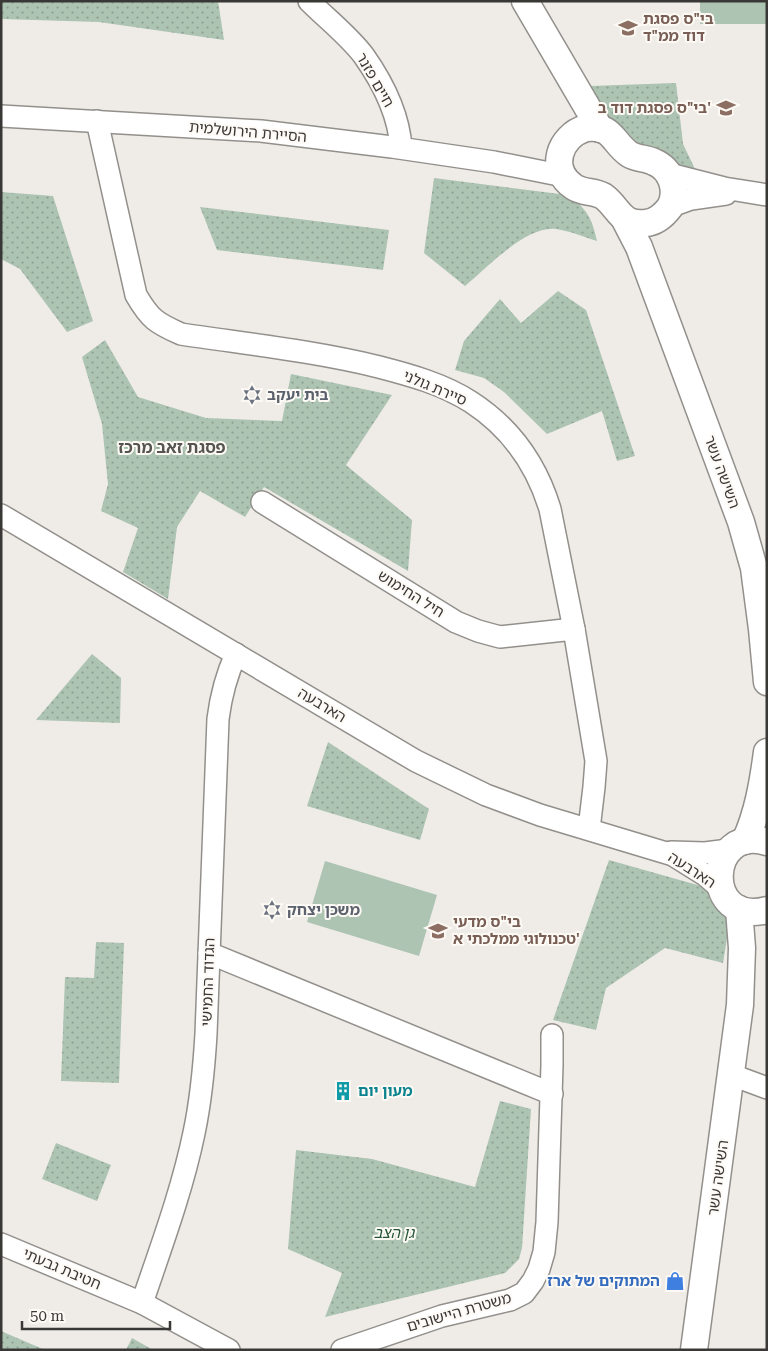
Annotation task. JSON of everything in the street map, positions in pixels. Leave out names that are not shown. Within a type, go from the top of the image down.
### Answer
[{"type":"street","name":"חיים פזנר","points":[[309,1],[364,56],[390,102],[397,120],[401,148]]},
{"type":"street","points":[[525,1],[600,129]]},
{"type":"street","points":[[560,62],[574,100],[575,119],[559,161],[564,176]]},
{"type":"street","name":"הסיירת הירושלמית","points":[[1,116],[260,131],[401,148],[494,162],[564,176]]},
{"type":"street","name":"סיירת גולני","points":[[97,121],[136,295],[147,314],[162,325],[181,334],[328,356],[414,376],[470,402],[500,425],[521,447],[534,468],[550,509],[574,629],[596,761],[588,829]]},
{"type":"street","points":[[567,142],[586,128],[600,129],[613,136],[630,154],[655,162],[669,174],[724,188],[761,194]]},
{"type":"street","name":"הסיירת הירושלמית","points":[[494,162],[528,160],[567,142]]},
{"type":"street","name":"השישה עשר","points":[[648,269],[647,247],[652,233],[674,193],[669,174]]},
{"type":"street","name":"השישה עשר","points":[[564,176],[574,187],[603,197],[624,218],[648,269],[741,522],[754,568],[767,682]]},
{"type":"street","points":[[624,218],[639,224],[649,223],[690,199],[704,196],[761,194]]},
{"type":"street","name":"חיל החימוש","points":[[262,502],[456,622],[478,631],[500,637],[574,629]]},
{"type":"street","name":"הארבעה","points":[[1,515],[416,761],[486,795],[540,815],[663,851],[693,867],[720,888]]},
{"type":"street","name":"הגדוד החמישי","points":[[142,1304],[167,1228],[194,1134],[203,1085],[218,719],[224,683],[236,654]]},
{"type":"street","points":[[767,752],[758,802],[747,844],[723,858],[718,878],[720,888],[725,897],[739,909],[749,912],[767,911]]},
{"type":"street","name":"הארבעה","points":[[663,851],[704,853],[747,844]]},
{"type":"street","name":"השישה עשר","points":[[694,1350],[740,1005],[742,948],[739,909]]},
{"type":"street","name":"השישה עשר","points":[[740,1005],[767,911]]},
{"type":"street","points":[[209,953],[552,1094]]},
{"type":"street","name":"משטרת היישובים","points":[[342,1350],[406,1326],[510,1300],[524,1293],[533,1281],[544,1252],[547,1222],[552,1094],[552,1035]]},
{"type":"street","points":[[732,1075],[767,1088]]},
{"type":"street","name":"חטיבת גבעתי","points":[[1,1244],[142,1304],[229,1350]]},
{"type":"green space","points":[[1,1],[218,1],[224,40],[99,22],[1,19]]},
{"type":"green space","points":[[700,1],[767,1],[767,24],[700,24]]},
{"type":"green space","points":[[676,83],[683,144],[696,171],[677,170],[619,136],[590,86]]},
{"type":"green space","points":[[434,178],[568,195],[588,215],[597,241],[556,229],[532,234],[495,259],[465,286],[424,253]]},
{"type":"green space","points":[[1,192],[53,196],[93,321],[67,332],[20,269],[1,259]]},
{"type":"green space","points":[[200,207],[389,230],[383,270],[217,250]]},
{"type":"green space","points":[[558,291],[586,310],[635,456],[617,461],[602,411],[547,434],[504,392],[484,378],[455,370],[464,341],[500,299],[521,323]]},
{"type":"green space","points":[[105,340],[138,397],[206,418],[282,421],[291,374],[392,395],[346,465],[412,520],[408,571],[264,487],[245,517],[200,491],[177,527],[168,599],[123,572],[138,528],[101,511],[108,484],[102,424],[82,357]]},
{"type":"green space","points":[[92,654],[121,678],[120,723],[36,720]]},
{"type":"green space","points":[[328,742],[429,809],[420,840],[307,806]]},
{"type":"green space","points":[[609,860],[701,886],[717,894],[730,920],[723,963],[665,948],[606,988],[596,1030],[553,1020]]},
{"type":"green space","points":[[325,861],[437,895],[419,956],[307,922]]},
{"type":"green space","points":[[96,942],[124,943],[119,1083],[61,1081],[65,977],[94,978]]},
{"type":"green space","name":"גן הצב","points":[[500,1101],[531,1109],[522,1248],[519,1259],[505,1273],[325,1317],[342,1273],[288,1249],[296,1150],[372,1159],[475,1187]]},
{"type":"green space","points":[[56,1143],[111,1165],[97,1201],[42,1179]]},
{"type":"green space","points":[[1,1331],[45,1350],[1,1350]]},
{"type":"green space","points":[[132,1338],[153,1350],[126,1350]]},
{"type":"place","name":"בי\"ס פסגת דוד ממ\"ד","points":[[628,28]]},
{"type":"place","name":"בי\"ס פסגת דוד ב'","points":[[726,108]]},
{"type":"place","name":"בית יעקב","points":[[252,395]]},
{"type":"place","name":"משכן יצחק","points":[[272,910]]},
{"type":"place","name":"בי\"ס מדעי טכנולוגי ממלכתי א'","points":[[438,931]]},
{"type":"place","name":"מעון יום","points":[[343,1091]]},
{"type":"place","name":"המתוקים של ארז","points":[[675,1281]]},
{"type":"district","name":"פסגת זאב מרכז","points":[[172,447]]}]
